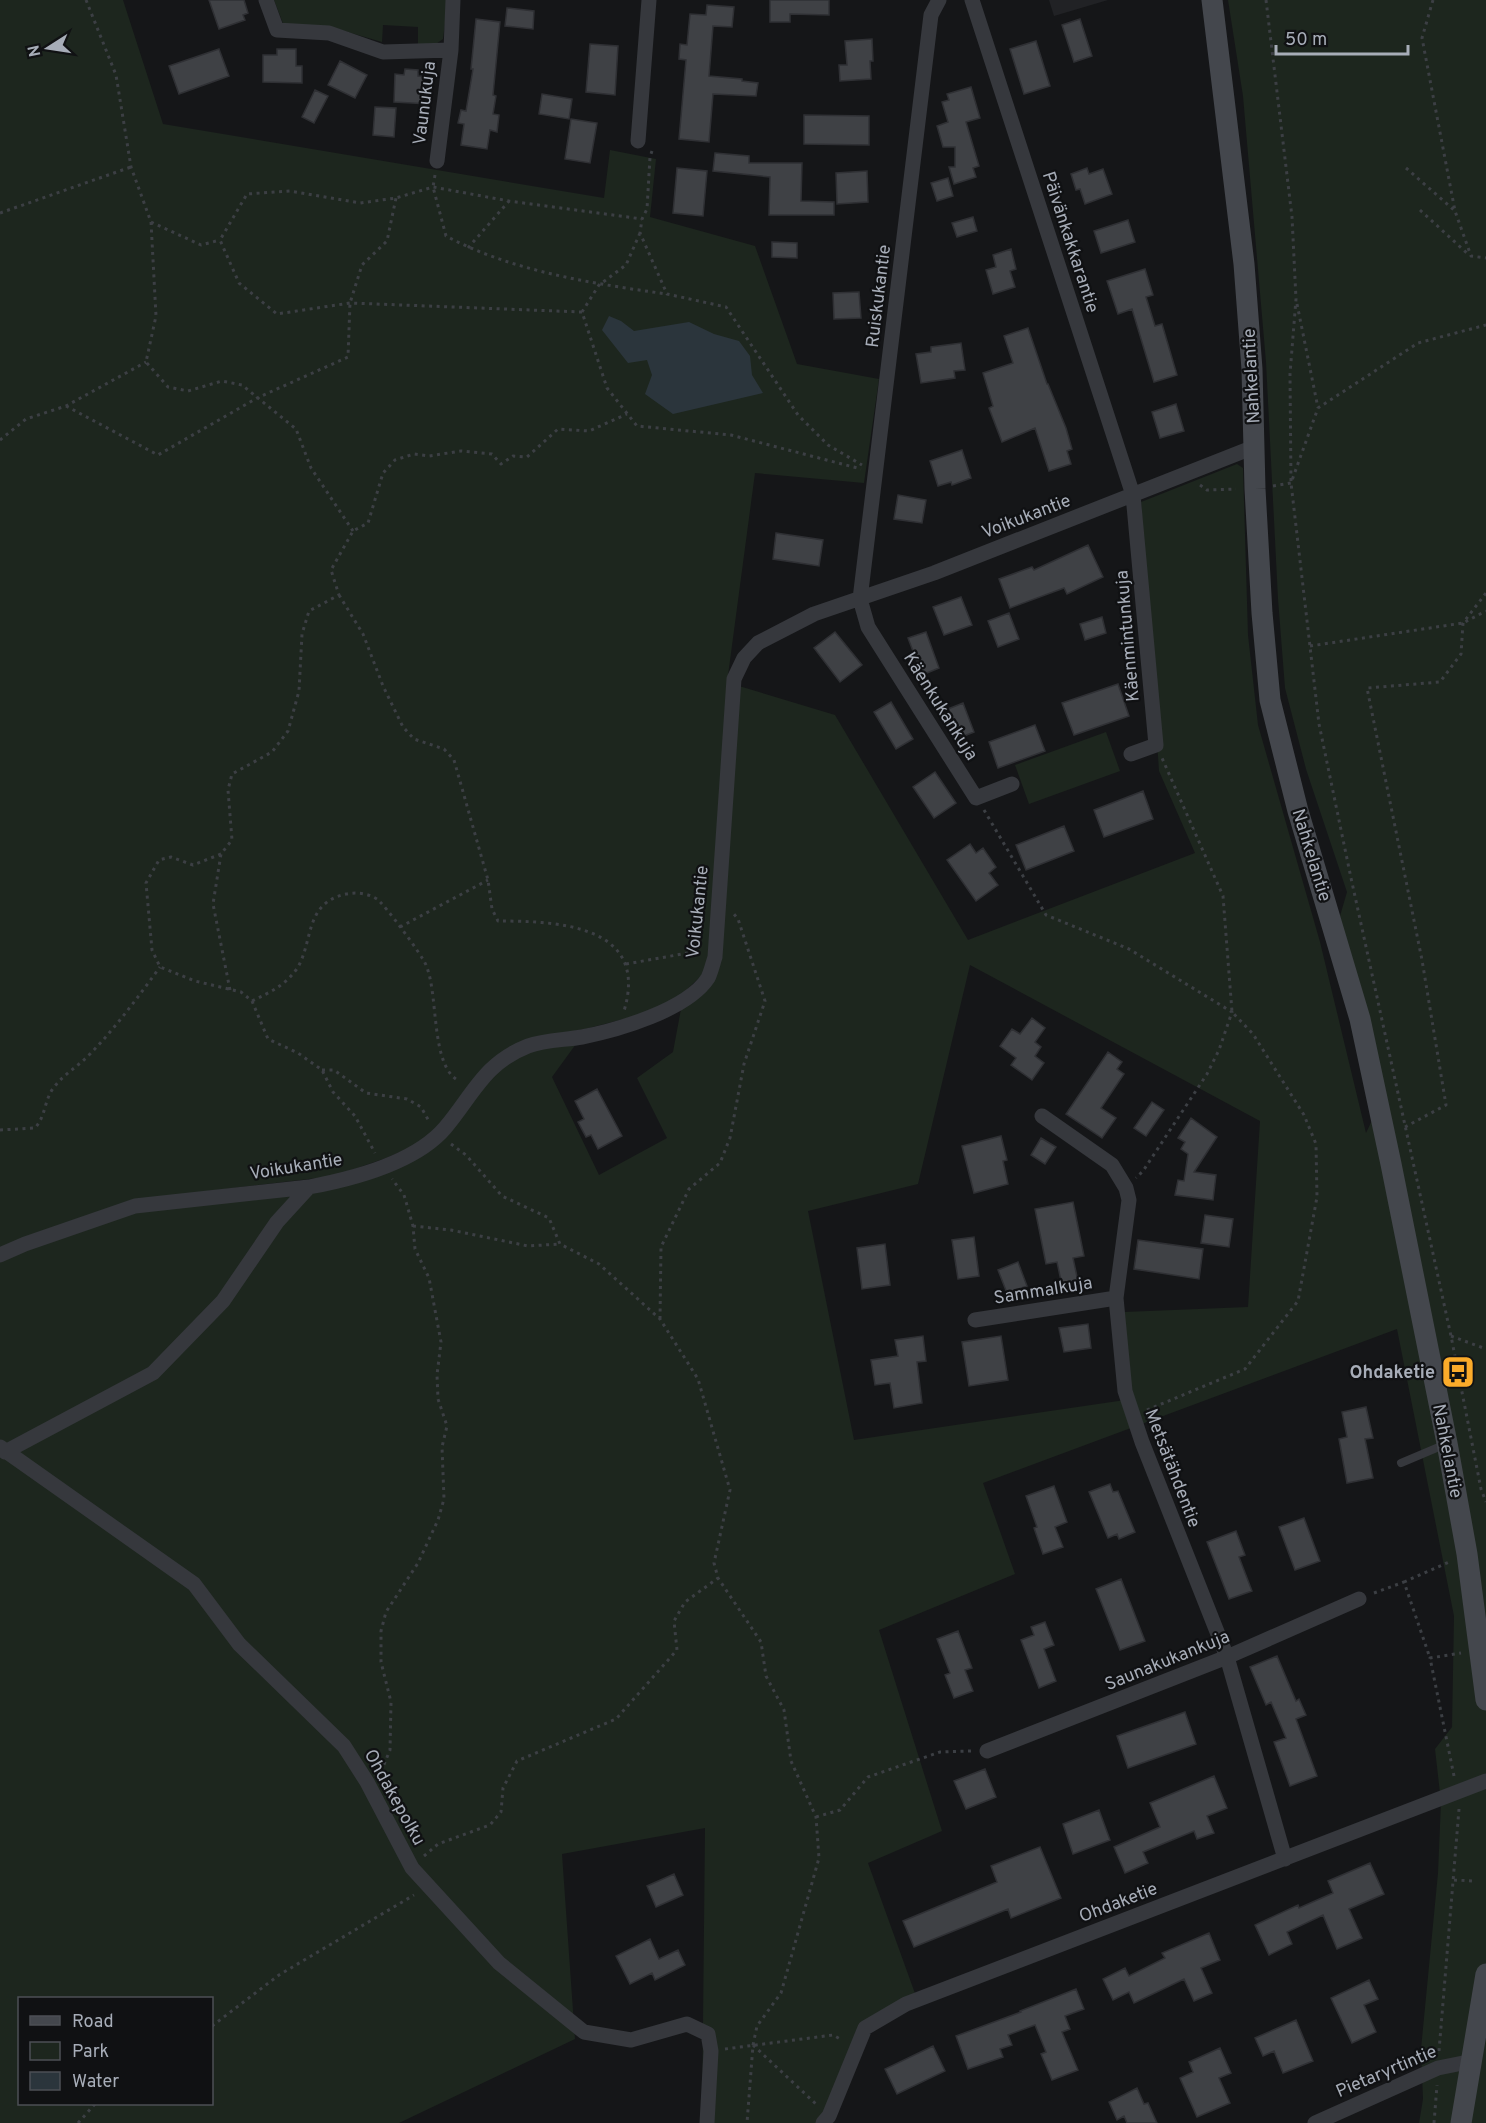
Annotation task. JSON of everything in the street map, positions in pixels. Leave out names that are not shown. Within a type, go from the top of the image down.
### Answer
[{"type":"main road","name":"Nahkelantie","points":[[1212,0],[1244,264],[1252,369],[1261,602],[1270,699],[1298,811],[1360,1019],[1447,1443],[1467,1554],[1486,1700]]},
{"type":"main road","points":[[1461,2123],[1486,1974]]},
{"type":"street","name":"Vaunukuja","points":[[266,0],[277,30],[329,33],[383,52],[451,51]]},
{"type":"street","name":"Vaunukuja","points":[[437,161],[451,51],[453,0]]},
{"type":"street","points":[[638,141],[649,0]]},
{"type":"street","name":"Ruiskukantie","points":[[860,599],[931,15],[939,0]]},
{"type":"street","name":"Päivänkakkarantie","points":[[972,0],[1133,495]]},
{"type":"street","name":"Voikukantie","points":[[0,1255],[25,1244],[135,1206],[309,1187],[337,1182],[382,1166],[422,1148],[444,1129],[473,1089],[500,1061],[529,1046],[584,1036],[651,1018],[683,1001],[708,978],[715,957],[734,679],[744,658],[758,643],[814,614],[945,568],[1254,447]]},
{"type":"street","name":"Käenmintunkuja","points":[[1133,495],[1156,745]]},
{"type":"street","name":"Käenkukankuja","points":[[860,599],[868,627],[976,798]]},
{"type":"street","points":[[1131,754],[1156,745]]},
{"type":"street","points":[[976,798],[1012,784]]},
{"type":"street","points":[[1042,1116],[1112,1165],[1126,1188]]},
{"type":"street","points":[[2,1451],[153,1373],[223,1301],[277,1222],[309,1187]]},
{"type":"street","name":"Metsätähdentie","points":[[1126,1188],[1129,1200],[1116,1298],[1125,1391],[1132,1416],[1178,1537],[1227,1657],[1285,1859]]},
{"type":"street","name":"Sammalkuja","points":[[975,1320],[1116,1298]]},
{"type":"street","name":"Ohdakepolku","points":[[2,1451],[194,1584],[239,1644],[344,1746],[367,1782],[412,1868],[499,1963],[584,2032],[631,2040],[687,2024],[708,2034],[711,2051]]},
{"type":"street","name":"Saunakukankuja","points":[[987,1751],[1227,1657],[1359,1599]]},
{"type":"street","name":"Ohdaketie","points":[[828,2121],[865,2028],[906,2004],[1486,1781]]},
{"type":"street","points":[[707,2123],[711,2051]]},
{"type":"street","name":"Pietaryrtintie","points":[[1315,2123],[1438,2068],[1473,2061]]},
{"type":"lane","points":[[1401,1463],[1447,1443]]},
{"type":"path","points":[[0,440],[26,419],[66,406],[146,362],[156,316],[151,222],[131,166],[116,75],[86,0]]},
{"type":"path","points":[[1266,0],[1292,217],[1296,299],[1290,374],[1291,483],[1319,724],[1451,1336],[1481,1489],[1486,1502]]},
{"type":"path","points":[[1433,0],[1422,38],[1455,211],[1471,256]]},
{"type":"path","points":[[582,312],[599,285],[626,265],[640,233],[642,219],[647,208],[650,157]]},
{"type":"path","points":[[0,213],[131,166]]},
{"type":"path","points":[[1406,168],[1455,211]]},
{"type":"path","points":[[151,222],[201,245],[220,240],[247,194],[290,191],[360,203],[396,198],[433,187],[509,201],[642,219]]},
{"type":"path","points":[[433,187],[446,236],[468,248],[493,258],[599,285],[667,294],[726,306],[798,415],[828,445],[874,473]]},
{"type":"path","points":[[66,406],[158,455],[257,398],[348,357],[350,303],[362,265],[387,241],[396,198]]},
{"type":"path","points":[[468,248],[509,201]]},
{"type":"path","points":[[1420,210],[1471,256],[1486,258]]},
{"type":"path","points":[[640,233],[667,294]]},
{"type":"path","points":[[220,240],[239,284],[277,314],[350,303],[582,312]]},
{"type":"path","points":[[1291,483],[1318,408],[1296,299]]},
{"type":"path","points":[[582,312],[607,388],[637,426],[731,435],[874,473]]},
{"type":"path","points":[[1318,408],[1418,343],[1486,325]]},
{"type":"path","points":[[146,362],[168,387],[188,391],[222,381],[242,385],[296,429],[311,468],[353,531]]},
{"type":"path","points":[[619,1027],[629,992],[626,964],[620,952],[606,939],[568,925],[535,921],[498,921],[492,909],[488,880],[454,760],[444,749],[414,740],[403,727],[382,686],[363,634],[339,595],[331,570],[353,531],[368,523],[383,473],[395,460],[414,454],[429,456],[461,451],[492,454],[501,464],[513,456],[527,457],[558,429],[589,430],[627,414]]},
{"type":"path","points":[[1405,1127],[1446,1105],[1422,960],[1368,688],[1440,682],[1461,654],[1463,623],[1486,593]]},
{"type":"path","points":[[230,990],[213,904],[221,854],[232,840],[228,790],[231,774],[272,752],[288,731],[299,691],[302,634],[309,611],[339,595]]},
{"type":"path","points":[[1310,646],[1463,623],[1486,611]]},
{"type":"path","points":[[1126,1188],[1143,1171],[1206,1074],[1219,1050],[1232,1012],[1222,896],[1156,745]]},
{"type":"path","points":[[976,798],[1046,915],[1129,950],[1232,1012],[1253,1034],[1304,1115],[1316,1144],[1317,1197],[1298,1301],[1245,1369],[1132,1416]]},
{"type":"path","points":[[221,854],[193,865],[171,857],[159,860],[146,884],[152,950],[160,967],[195,981],[241,992],[252,1001],[268,1039],[298,1053],[322,1070],[333,1092],[355,1116],[382,1166],[404,1196],[413,1226],[415,1249],[429,1278],[441,1342],[436,1375],[438,1399],[447,1426],[442,1447],[444,1499],[438,1520],[418,1563],[386,1612],[381,1631],[381,1662],[391,1702],[390,1750],[383,1767],[367,1782]]},
{"type":"path","points":[[400,927],[488,880]]},
{"type":"path","points":[[252,1001],[280,987],[297,968],[316,914],[336,896],[357,892],[377,899],[426,965],[433,992],[439,1048],[452,1077],[473,1089]]},
{"type":"path","points":[[660,1319],[661,1247],[689,1188],[720,1163],[730,1138],[744,1064],[765,1001],[738,919],[727,905],[719,903]]},
{"type":"path","points":[[626,964],[688,953],[715,957]]},
{"type":"path","points":[[0,1130],[35,1128],[42,1120],[52,1090],[67,1072],[89,1056],[127,1014],[160,967]]},
{"type":"path","points":[[322,1070],[334,1070],[366,1093],[407,1099],[421,1107],[437,1135],[466,1155],[502,1196],[549,1218],[560,1244]]},
{"type":"path","points":[[413,1226],[451,1230],[528,1246],[560,1244],[599,1264],[660,1319],[698,1379],[730,1490],[714,1563],[718,1578],[761,1642],[766,1676],[784,1710],[791,1761],[816,1817],[819,1858],[781,1993],[757,2026],[753,2045],[747,2123]]},
{"type":"path","points":[[1451,1336],[1486,1349]]},
{"type":"path","points":[[1359,1599],[1467,1554]]},
{"type":"path","points":[[412,1868],[438,1844],[490,1825],[501,1812],[503,1788],[517,1761],[616,1719],[677,1650],[674,1621],[685,1602],[718,1578]]},
{"type":"path","points":[[1404,1582],[1430,1658],[1459,1807],[1434,2123]]},
{"type":"path","points":[[1430,1658],[1466,1653]]},
{"type":"path","points":[[816,1817],[840,1810],[868,1777],[940,1752],[987,1751]]},
{"type":"path","points":[[1454,1880],[1474,1881]]},
{"type":"path","points":[[213,2025],[279,1975],[428,1886]]},
{"type":"path","points":[[711,2051],[833,2035],[856,2049]]},
{"type":"path","points":[[753,2045],[828,2121]]},
{"type":"path","points":[[78,2123],[93,2105]]},
{"type":"shaded area","points":[[1049,0],[1108,0],[1054,16]]},
{"type":"green space","points":[[0,0],[123,0],[163,124],[604,198],[610,150],[656,159],[650,217],[755,246],[797,364],[879,379],[864,483],[755,473],[727,683],[711,953],[702,975],[680,996],[647,1013],[527,1041],[421,1143],[386,1158],[334,1176],[134,1200],[0,1249]]},
{"type":"green space","points":[[274,0],[448,0],[443,39],[433,46],[418,44],[418,27],[383,25],[382,42],[334,28],[284,26]]},
{"type":"green space","points":[[1228,0],[1486,0],[1486,2123],[1419,2123],[1423,2099],[1421,2049],[1438,1873],[1441,1802],[1435,1749],[1452,1727],[1454,1616],[1397,1329],[983,1483],[1015,1574],[879,1630],[942,1831],[868,1863],[917,1999],[865,2028],[823,2123],[702,2123],[705,1828],[562,1854],[575,2039],[399,2123],[0,2123],[0,1262],[27,1250],[136,1212],[392,1170],[502,1065],[530,1050],[576,1044],[552,1077],[599,1175],[667,1138],[637,1078],[673,1052],[681,1009],[711,984],[739,686],[835,715],[968,940],[1195,853],[1159,771],[1141,502],[1237,464],[1243,468],[1248,635],[1258,725],[1320,942],[1366,1133],[1385,1093],[1340,916],[1347,892],[1306,769],[1285,688],[1278,599],[1266,362],[1243,96]],"holes":[[[970,965],[1260,1121],[1248,1307],[1124,1312],[1132,1399],[854,1440],[808,1211],[918,1184]]]},
{"type":"green space","points":[[1106,732],[1120,771],[1029,804],[1015,765]]},
{"type":"water","points":[[609,316],[621,321],[634,331],[689,322],[714,334],[739,341],[750,356],[752,375],[763,393],[673,414],[645,394],[652,375],[647,360],[628,363],[602,330]]},
{"type":"building","points":[[209,0],[244,0],[248,13],[243,15],[245,20],[219,29]]},
{"type":"building","points":[[770,0],[829,0],[829,15],[790,14],[790,22],[770,22]]},
{"type":"building","points":[[707,5],[734,7],[732,27],[713,26],[709,76],[758,83],[756,96],[713,94],[709,142],[679,139],[686,60],[679,59],[680,44],[687,45],[690,14],[706,15]]},
{"type":"building","points":[[507,8],[534,11],[533,29],[505,26]]},
{"type":"building","points":[[476,19],[500,22],[493,95],[496,96],[493,114],[499,115],[497,132],[490,130],[487,149],[461,145],[464,124],[458,123],[461,110],[466,111],[473,69],[471,69]]},
{"type":"building","points":[[1080,19],[1092,56],[1074,62],[1062,25]]},
{"type":"building","points":[[872,39],[871,79],[840,81],[839,65],[847,65],[845,41]]},
{"type":"building","points":[[1036,41],[1050,86],[1024,94],[1010,49]]},
{"type":"building","points":[[590,44],[618,46],[615,95],[586,92]]},
{"type":"building","points":[[219,49],[229,76],[179,94],[169,66]]},
{"type":"building","points":[[277,49],[296,49],[296,66],[302,66],[302,83],[263,82],[263,55],[277,55]]},
{"type":"building","points":[[340,61],[367,75],[355,98],[328,85]]},
{"type":"building","points":[[405,69],[418,70],[418,76],[431,77],[429,104],[394,102],[395,74],[404,75]]},
{"type":"building","points":[[971,87],[980,118],[966,122],[979,166],[973,168],[976,177],[954,184],[949,167],[955,167],[955,147],[943,147],[937,126],[948,122],[942,102],[949,100],[947,94]]},
{"type":"building","points":[[315,90],[328,96],[314,123],[302,117]]},
{"type":"building","points":[[542,94],[572,99],[569,119],[539,114]]},
{"type":"building","points":[[375,107],[396,108],[394,137],[373,135]]},
{"type":"building","points":[[804,115],[869,116],[869,145],[804,144]]},
{"type":"building","points":[[571,119],[597,123],[590,163],[565,159]]},
{"type":"building","points":[[715,153],[749,156],[749,163],[802,163],[801,201],[834,202],[834,215],[769,215],[770,177],[713,171]]},
{"type":"building","points":[[677,168],[707,171],[703,216],[673,213]]},
{"type":"building","points":[[1087,168],[1089,174],[1103,169],[1112,194],[1085,204],[1080,189],[1076,190],[1071,174]]},
{"type":"building","points":[[867,171],[868,202],[837,204],[836,173]]},
{"type":"building","points":[[948,178],[953,196],[937,201],[931,183]]},
{"type":"building","points":[[973,217],[977,231],[957,237],[952,223]]},
{"type":"building","points":[[1128,220],[1135,242],[1101,253],[1094,231]]},
{"type":"building","points":[[772,242],[797,243],[797,258],[772,257]]},
{"type":"building","points":[[1011,249],[1016,269],[1010,271],[1015,287],[993,294],[986,270],[996,267],[993,255]]},
{"type":"building","points":[[1145,269],[1153,295],[1146,297],[1155,326],[1162,324],[1177,375],[1154,382],[1132,309],[1118,314],[1107,281]]},
{"type":"building","points":[[859,292],[861,318],[834,319],[833,293]]},
{"type":"building","points":[[1028,328],[1072,449],[1067,451],[1071,464],[1049,471],[1035,428],[1002,442],[989,408],[993,406],[983,373],[1013,363],[1004,336]]},
{"type":"building","points":[[961,343],[965,370],[954,371],[955,378],[921,383],[916,354],[931,352],[931,347]]},
{"type":"building","points":[[1176,404],[1184,431],[1160,438],[1152,412]]},
{"type":"building","points":[[962,450],[971,478],[952,485],[951,482],[938,486],[930,461]]},
{"type":"building","points":[[898,495],[926,500],[922,523],[894,519]]},
{"type":"building","points":[[776,533],[823,540],[819,566],[773,559]]},
{"type":"building","points":[[1088,545],[1103,577],[1067,594],[1064,588],[1010,608],[999,579],[1032,567],[1034,570]]},
{"type":"building","points":[[961,597],[972,625],[944,635],[933,607]]},
{"type":"building","points":[[1009,613],[1019,639],[998,647],[988,621]]},
{"type":"building","points":[[1102,617],[1106,633],[1085,640],[1080,624]]},
{"type":"building","points":[[835,632],[862,665],[840,682],[814,648]]},
{"type":"building","points":[[926,632],[939,668],[922,675],[908,638]]},
{"type":"building","points":[[1118,684],[1129,716],[1074,735],[1062,703]]},
{"type":"building","points":[[891,702],[913,739],[896,749],[874,712]]},
{"type":"building","points":[[963,703],[974,732],[959,738],[948,709]]},
{"type":"building","points":[[1035,725],[1045,751],[998,768],[989,742]]},
{"type":"building","points":[[935,772],[956,803],[934,818],[913,787]]},
{"type":"building","points":[[1143,791],[1153,819],[1104,837],[1094,810]]},
{"type":"building","points":[[1064,826],[1074,851],[1026,870],[1016,845]]},
{"type":"building","points":[[970,844],[976,853],[983,848],[996,867],[989,873],[998,885],[976,901],[947,860]]},
{"type":"building","points":[[1032,1018],[1045,1028],[1035,1042],[1041,1047],[1035,1056],[1044,1063],[1032,1080],[1011,1065],[1016,1058],[1000,1046],[1012,1029],[1020,1034]]},
{"type":"building","points":[[1108,1052],[1122,1062],[1117,1069],[1124,1074],[1101,1108],[1116,1118],[1102,1138],[1066,1114]]},
{"type":"building","points":[[597,1089],[622,1136],[598,1149],[591,1135],[586,1137],[578,1122],[584,1119],[575,1101]]},
{"type":"building","points":[[1152,1102],[1164,1110],[1146,1136],[1134,1128]]},
{"type":"building","points":[[1191,1118],[1217,1137],[1194,1172],[1216,1175],[1213,1200],[1175,1195],[1178,1180],[1184,1181],[1188,1154],[1181,1149],[1185,1142],[1178,1138]]},
{"type":"building","points":[[1001,1136],[1007,1160],[1003,1161],[1008,1184],[974,1193],[962,1146]]},
{"type":"building","points":[[1041,1138],[1056,1147],[1045,1164],[1031,1155]]},
{"type":"building","points":[[1073,1202],[1084,1256],[1073,1258],[1079,1286],[1063,1290],[1057,1262],[1046,1264],[1035,1209]]},
{"type":"building","points":[[1205,1215],[1233,1219],[1229,1247],[1201,1243]]},
{"type":"building","points":[[974,1237],[979,1276],[958,1279],[952,1240]]},
{"type":"building","points":[[1138,1240],[1203,1249],[1199,1279],[1134,1269]]},
{"type":"building","points":[[885,1244],[890,1285],[862,1289],[857,1248]]},
{"type":"building","points":[[1018,1262],[1027,1286],[1007,1293],[998,1270]]},
{"type":"building","points":[[1088,1324],[1091,1348],[1064,1352],[1059,1328]]},
{"type":"building","points":[[923,1336],[926,1361],[917,1362],[922,1403],[894,1408],[890,1383],[875,1385],[871,1360],[898,1356],[895,1340]]},
{"type":"building","points":[[1001,1336],[1008,1380],[969,1386],[962,1342]]},
{"type":"building","points":[[1366,1407],[1373,1438],[1365,1439],[1373,1478],[1347,1483],[1339,1439],[1347,1437],[1342,1412]]},
{"type":"building","points":[[1110,1484],[1113,1492],[1118,1491],[1135,1532],[1119,1539],[1117,1534],[1108,1538],[1089,1492]]},
{"type":"building","points":[[1054,1486],[1067,1522],[1055,1527],[1063,1547],[1043,1554],[1034,1528],[1037,1527],[1026,1496]]},
{"type":"building","points":[[1304,1518],[1320,1561],[1295,1570],[1279,1527]]},
{"type":"building","points":[[1236,1531],[1245,1555],[1239,1557],[1252,1591],[1229,1599],[1207,1542]]},
{"type":"building","points":[[1121,1579],[1145,1641],[1120,1650],[1096,1589]]},
{"type":"building","points":[[1045,1622],[1054,1645],[1044,1649],[1056,1681],[1039,1688],[1021,1640],[1034,1635],[1031,1627]]},
{"type":"building","points":[[958,1631],[972,1668],[965,1670],[973,1691],[954,1698],[945,1675],[950,1673],[937,1639]]},
{"type":"building","points":[[1277,1656],[1296,1701],[1299,1699],[1306,1715],[1296,1719],[1317,1776],[1290,1786],[1274,1742],[1286,1738],[1271,1702],[1266,1705],[1250,1667]]},
{"type":"building","points":[[1185,1712],[1196,1744],[1128,1768],[1117,1736]]},
{"type":"building","points":[[985,1769],[996,1797],[966,1809],[954,1781]]},
{"type":"building","points":[[1214,1776],[1227,1808],[1207,1816],[1214,1833],[1197,1839],[1194,1831],[1143,1852],[1148,1863],[1125,1873],[1114,1847],[1160,1827],[1150,1803]]},
{"type":"building","points":[[1099,1810],[1110,1840],[1073,1854],[1063,1824]]},
{"type":"building","points":[[1040,1847],[1061,1898],[1011,1918],[1008,1909],[914,1947],[903,1921],[997,1882],[991,1866]]},
{"type":"building","points":[[1370,1863],[1384,1894],[1349,1909],[1362,1938],[1337,1949],[1323,1915],[1287,1932],[1292,1944],[1269,1955],[1255,1925],[1298,1905],[1299,1908],[1333,1893],[1328,1881]]},
{"type":"building","points":[[674,1874],[683,1895],[656,1907],[647,1886]]},
{"type":"building","points":[[1209,1933],[1220,1960],[1201,1968],[1212,1993],[1194,2001],[1184,1979],[1134,2003],[1129,1992],[1113,2000],[1103,1979],[1125,1968],[1129,1976],[1165,1958],[1162,1953]]},
{"type":"building","points":[[650,1939],[659,1959],[678,1950],[685,1965],[655,1980],[652,1973],[630,1984],[616,1956]]},
{"type":"building","points":[[1369,1980],[1378,1999],[1364,2005],[1376,2032],[1352,2043],[1331,1998]]},
{"type":"building","points":[[1076,1989],[1084,2009],[1065,2016],[1070,2029],[1062,2032],[1078,2070],[1052,2080],[1041,2054],[1046,2052],[1035,2025],[1008,2035],[1012,2045],[1000,2049],[1003,2057],[968,2069],[956,2036]]},
{"type":"building","points":[[1296,2020],[1313,2061],[1283,2073],[1274,2051],[1263,2056],[1255,2038]]},
{"type":"building","points":[[933,2046],[945,2071],[897,2094],[885,2069]]},
{"type":"building","points":[[1220,2048],[1231,2073],[1219,2078],[1230,2103],[1197,2117],[1180,2078],[1193,2072],[1189,2062]]},
{"type":"building","points":[[1137,2088],[1144,2104],[1148,2103],[1157,2123],[1127,2123],[1124,2116],[1117,2120],[1109,2102]]},
{"type":"place","name":"Ohdaketie","points":[[1458,1372]]}]
